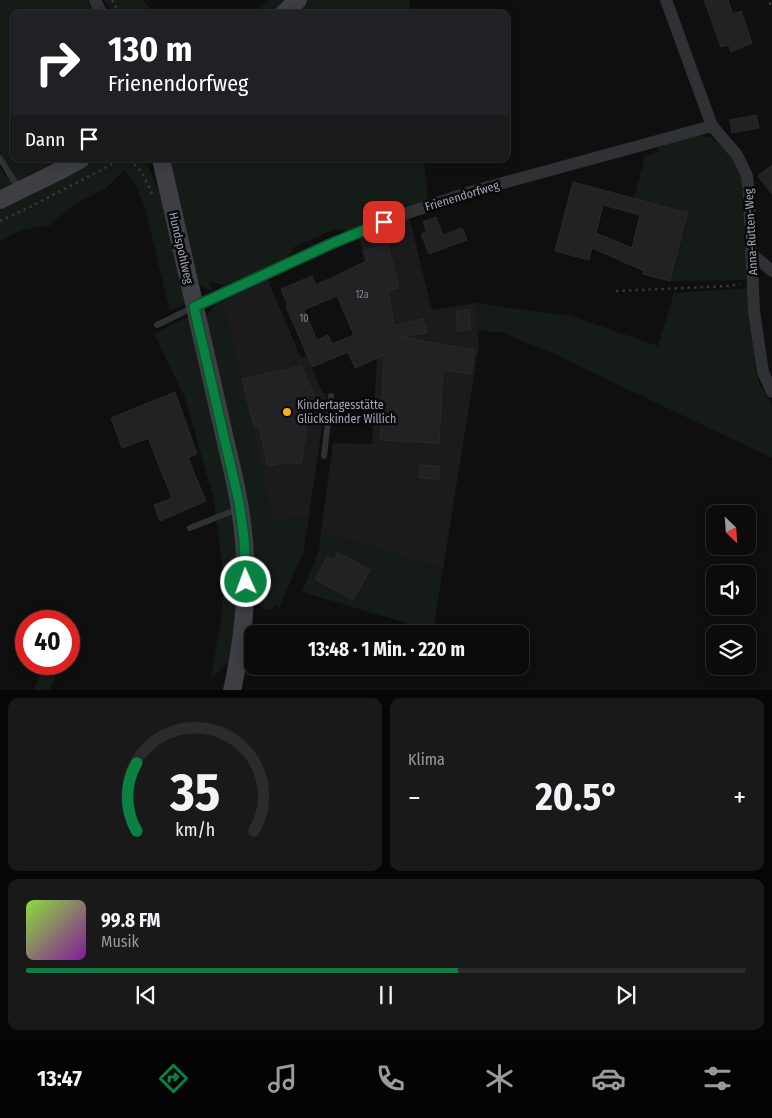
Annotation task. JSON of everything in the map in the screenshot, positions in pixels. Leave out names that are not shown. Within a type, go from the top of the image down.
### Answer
[{"type":"street","points":[[287,10],[298,0]]},
{"type":"street","name":"Anna-Rütten-Weg","points":[[666,0],[712,126],[737,155],[747,176],[754,311],[763,372],[772,392]]},
{"type":"street","name":"Frienendorfweg","points":[[194,307],[333,243],[401,215],[470,192],[712,126]]},
{"type":"street","points":[[0,200],[75,162]]},
{"type":"street","name":"Hundspohlweg","points":[[161,162],[240,508],[245,552],[246,595],[241,640],[232,690]]},
{"type":"street","points":[[752,254],[772,271]]},
{"type":"lane","points":[[0,158],[19,191]]},
{"type":"lane","points":[[157,325],[194,307]]},
{"type":"lane","points":[[324,456],[332,396]]},
{"type":"lane","points":[[190,528],[240,508]]},
{"type":"path","points":[[0,221],[114,162]]},
{"type":"path","points":[[132,162],[136,164],[153,198]]},
{"type":"path","points":[[616,291],[729,286],[753,281]]},
{"type":"shaded area","points":[[0,0],[87,0],[93,10],[10,10],[10,162],[57,162],[0,192],[0,168],[5,176],[12,172],[0,152]]},
{"type":"shaded area","points":[[104,0],[143,0],[152,10],[110,10]]},
{"type":"shaded area","points":[[269,0],[409,0],[410,10],[258,10]]},
{"type":"shaded area","points":[[697,136],[710,137],[721,145],[733,160],[742,178],[749,270],[745,280],[671,281],[689,213],[634,198],[645,156],[659,152],[657,147]]},
{"type":"shaded area","points":[[93,162],[145,162],[153,177],[164,208],[185,304],[170,311],[144,205],[136,185],[125,170],[105,189],[76,203],[49,226],[24,230],[0,241],[0,208]]},
{"type":"shaded area","points":[[172,162],[424,162],[428,199],[401,208],[348,231],[335,229],[294,247],[287,258],[226,285],[209,282],[212,291],[200,285],[193,272],[173,178]]},
{"type":"shaded area","points":[[409,217],[432,310],[476,303],[479,345],[443,569],[321,532],[333,443],[372,444],[378,339],[360,238]]},
{"type":"shaded area","name":"Kindertagesstätte Glückskinder Willich","points":[[268,280],[301,358],[307,356],[323,394],[327,393],[309,515],[272,523],[223,301]]},
{"type":"shaded area","points":[[749,288],[755,368],[760,385],[772,405],[772,458],[552,353],[504,333],[478,330],[476,303],[571,316],[658,346],[674,293]]},
{"type":"shaded area","points":[[223,301],[256,439],[272,523],[309,515],[304,550],[279,608],[277,605],[270,610],[263,609],[255,596],[254,550],[248,503],[206,321],[212,309]]},
{"type":"shaded area","points":[[188,317],[230,490],[239,575],[231,659],[211,678],[222,613],[223,570],[214,500],[184,395],[154,334]]},
{"type":"shaded area","points":[[321,532],[443,569],[434,625],[413,625],[302,592],[319,550]]},
{"type":"shaded area","points":[[40,675],[56,675],[50,690],[34,690]]},
{"type":"building","points":[[704,0],[728,0],[733,14],[741,11],[752,43],[731,52],[729,45],[721,47]]},
{"type":"building","points":[[756,115],[759,128],[732,133],[730,120]]},
{"type":"building","points":[[772,165],[772,194],[758,176]]},
{"type":"building","points":[[573,182],[688,213],[670,281],[643,274],[644,271],[592,248],[589,260],[555,251]],"holes":[[[603,205],[640,215],[632,248],[596,233]]]},
{"type":"building","points":[[436,217],[443,235],[462,228],[467,240],[429,254],[421,234],[427,231],[423,222]]},
{"type":"building","points":[[388,244],[399,288],[388,291],[394,326],[423,319],[427,333],[401,337],[475,350],[471,374],[443,370],[439,443],[380,440],[384,355],[355,368],[348,352],[312,367],[286,306],[288,306],[281,289],[312,276],[316,285],[367,261],[364,251]],"holes":[[[337,296],[354,335],[332,344],[328,335],[317,340],[304,310]]]},
{"type":"building","points":[[469,310],[471,329],[458,331],[456,311]]},
{"type":"building","points":[[301,366],[314,395],[308,396],[311,409],[309,409],[301,464],[288,462],[268,466],[259,425],[254,426],[242,379]]},
{"type":"building","points":[[175,392],[197,454],[188,458],[206,501],[160,521],[154,505],[172,498],[148,438],[122,448],[111,418]]},
{"type":"building","points":[[420,465],[439,466],[439,479],[419,478]]},
{"type":"building","points":[[338,552],[370,570],[353,600],[315,579],[327,557],[333,560]]},
{"type":"place","name":"Kindertagesstätte Glückskinder Willich","points":[[287,412]]},
{"type":"route","points":[[246,582],[244,538],[239,502],[194,307],[333,243],[384,222]]}]
